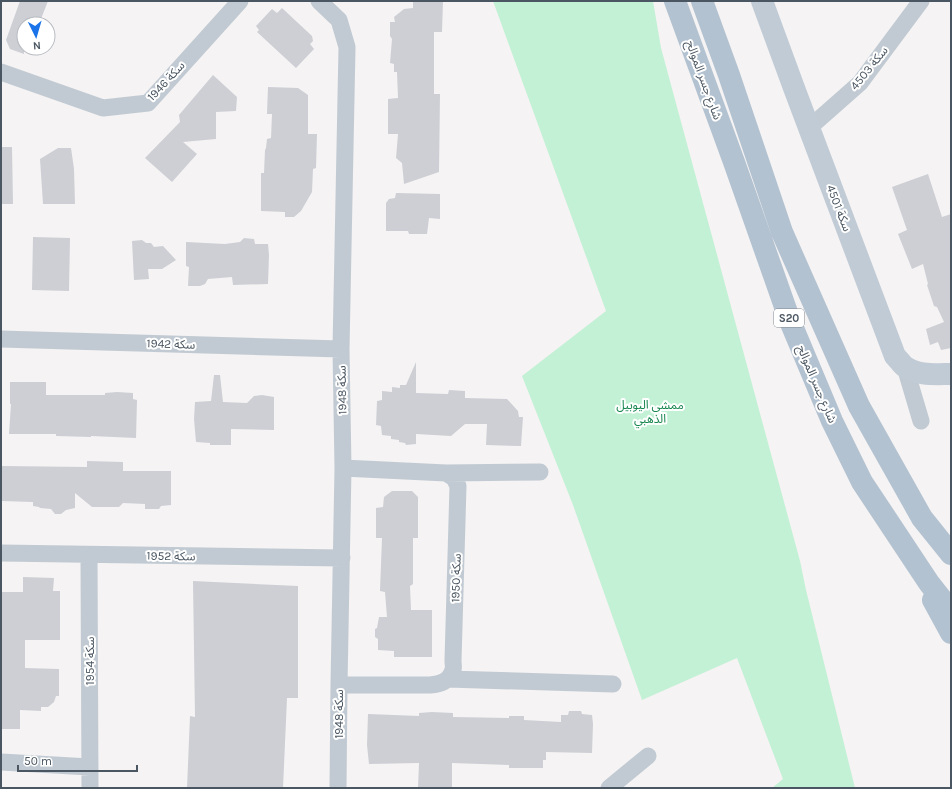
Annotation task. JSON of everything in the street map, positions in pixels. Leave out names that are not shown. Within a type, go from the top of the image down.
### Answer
[{"type":"main road","name":"شارع جسر الموالح","points":[[675,1],[790,321],[832,421],[862,482],[929,583],[951,611]]},
{"type":"main road","name":"شارع جسر الموالح","points":[[702,1],[732,82],[782,232],[859,406],[922,518],[951,554]]},
{"type":"main road","points":[[922,518],[951,542]]},
{"type":"main road","points":[[891,525],[951,633]]},
{"type":"street","name":"سكة 1946","points":[[1,72],[103,108],[148,103],[240,1]]},
{"type":"street","name":"سكة 1948","points":[[319,1],[339,20],[347,47],[341,349],[344,468],[338,788]]},
{"type":"street","name":"سكة 4501","points":[[762,1],[895,356],[905,367]]},
{"type":"street","name":"سكة 4503","points":[[809,128],[860,83],[921,1]]},
{"type":"street","name":"سكة 1942","points":[[1,339],[341,349]]},
{"type":"street","points":[[905,367],[918,373],[951,374]]},
{"type":"street","points":[[905,367],[921,421]]},
{"type":"street","points":[[344,468],[446,473],[540,472]]},
{"type":"street","name":"سكة 1950","points":[[446,473],[454,478],[458,486],[453,670],[448,679]]},
{"type":"street","name":"سكة 1952","points":[[1,553],[342,558]]},
{"type":"street","name":"سكة 1954","points":[[89,555],[90,788]]},
{"type":"street","points":[[339,685],[430,685],[440,684],[448,679],[613,684]]},
{"type":"street","points":[[609,788],[648,756]]},
{"type":"street","points":[[1,762],[90,767]]},
{"type":"green space","name":"ممشى اليوبيل الذهبي","points":[[493,1],[653,1],[661,48],[800,561],[855,788],[772,788],[783,779],[737,658],[642,700],[573,505],[522,376],[606,311]]},
{"type":"building","points":[[20,1],[48,1],[42,16],[16,16],[16,51],[10,49],[6,40]]},
{"type":"building","points":[[413,1],[443,1],[442,32],[434,32],[434,94],[440,94],[439,172],[404,184],[402,163],[396,158],[398,134],[388,134],[388,99],[398,98],[397,72],[394,72],[394,64],[390,63],[392,39],[390,36],[390,22],[395,22],[394,17],[404,9],[413,8]]},
{"type":"building","points":[[282,8],[312,36],[313,41],[310,44],[314,49],[296,68],[257,32],[259,30],[256,26],[272,9],[277,13]]},
{"type":"building","points":[[213,75],[237,97],[236,111],[216,112],[216,139],[183,142],[197,154],[172,182],[145,158],[180,122],[179,115]]},
{"type":"building","points":[[268,87],[298,88],[308,95],[308,134],[317,134],[316,168],[313,169],[312,192],[301,211],[294,217],[285,217],[285,212],[261,211],[261,173],[264,173],[267,139],[271,138],[272,114],[267,114]]},
{"type":"building","points":[[1,147],[12,147],[13,204],[1,204]]},
{"type":"building","points":[[58,148],[71,148],[74,169],[75,204],[43,204],[40,159]]},
{"type":"building","points":[[928,174],[942,217],[951,214],[951,348],[941,350],[938,342],[930,345],[926,329],[944,322],[937,307],[934,306],[927,285],[923,264],[912,269],[898,234],[907,230],[892,187]]},
{"type":"building","points":[[396,193],[440,194],[440,219],[429,218],[427,234],[409,234],[408,231],[386,231],[386,203],[389,199],[395,198]]},
{"type":"building","points":[[33,237],[70,238],[69,291],[32,290]]},
{"type":"building","points":[[244,238],[254,239],[255,244],[268,244],[268,284],[233,285],[232,277],[208,279],[205,284],[200,286],[188,286],[189,267],[186,266],[186,242],[225,244],[240,242]]},
{"type":"building","points":[[142,240],[146,243],[151,243],[154,247],[163,246],[176,260],[162,269],[148,269],[149,279],[134,280],[132,241]]},
{"type":"building","points":[[416,362],[416,393],[448,394],[449,390],[465,391],[465,398],[507,399],[518,411],[519,417],[523,417],[521,446],[486,445],[487,424],[465,424],[451,436],[416,434],[416,444],[406,445],[405,443],[399,442],[399,440],[391,439],[391,436],[382,435],[381,426],[376,425],[377,401],[382,400],[382,391],[392,392],[392,387],[400,388],[400,385],[406,385]]},
{"type":"building","points":[[214,375],[220,375],[223,402],[247,403],[254,396],[262,395],[274,397],[274,430],[231,429],[231,445],[210,445],[210,443],[196,442],[194,419],[195,402],[211,401]]},
{"type":"building","points":[[10,382],[46,382],[46,395],[105,395],[105,393],[117,392],[133,393],[133,399],[137,400],[136,438],[56,436],[56,434],[9,434],[11,404]]},
{"type":"building","points":[[87,461],[123,462],[123,471],[171,471],[171,505],[161,506],[159,509],[145,509],[145,504],[123,503],[119,507],[92,507],[75,493],[75,508],[66,510],[61,514],[55,514],[51,509],[33,506],[33,502],[1,501],[1,466],[87,467]]},
{"type":"building","points":[[392,491],[412,491],[418,497],[418,538],[413,538],[413,584],[410,586],[411,610],[432,610],[432,657],[394,657],[394,651],[378,650],[378,639],[375,637],[375,629],[377,628],[379,617],[387,617],[385,592],[380,591],[382,538],[376,538],[376,508],[383,507],[384,497]]},
{"type":"building","points":[[23,577],[54,578],[53,591],[60,591],[60,640],[25,640],[25,668],[59,669],[59,696],[56,696],[54,702],[48,707],[41,707],[41,711],[20,710],[20,729],[1,729],[1,592],[23,592]]},
{"type":"building","points":[[193,581],[298,586],[298,698],[287,698],[283,788],[187,788],[190,716],[195,717]]},
{"type":"building","points":[[569,711],[581,711],[582,714],[592,715],[592,753],[546,752],[546,760],[543,760],[543,768],[509,768],[509,765],[452,763],[452,788],[418,788],[419,763],[369,764],[367,745],[368,714],[419,716],[419,713],[432,712],[453,713],[453,717],[509,718],[509,716],[524,716],[524,720],[561,722],[561,715],[568,715]]}]
